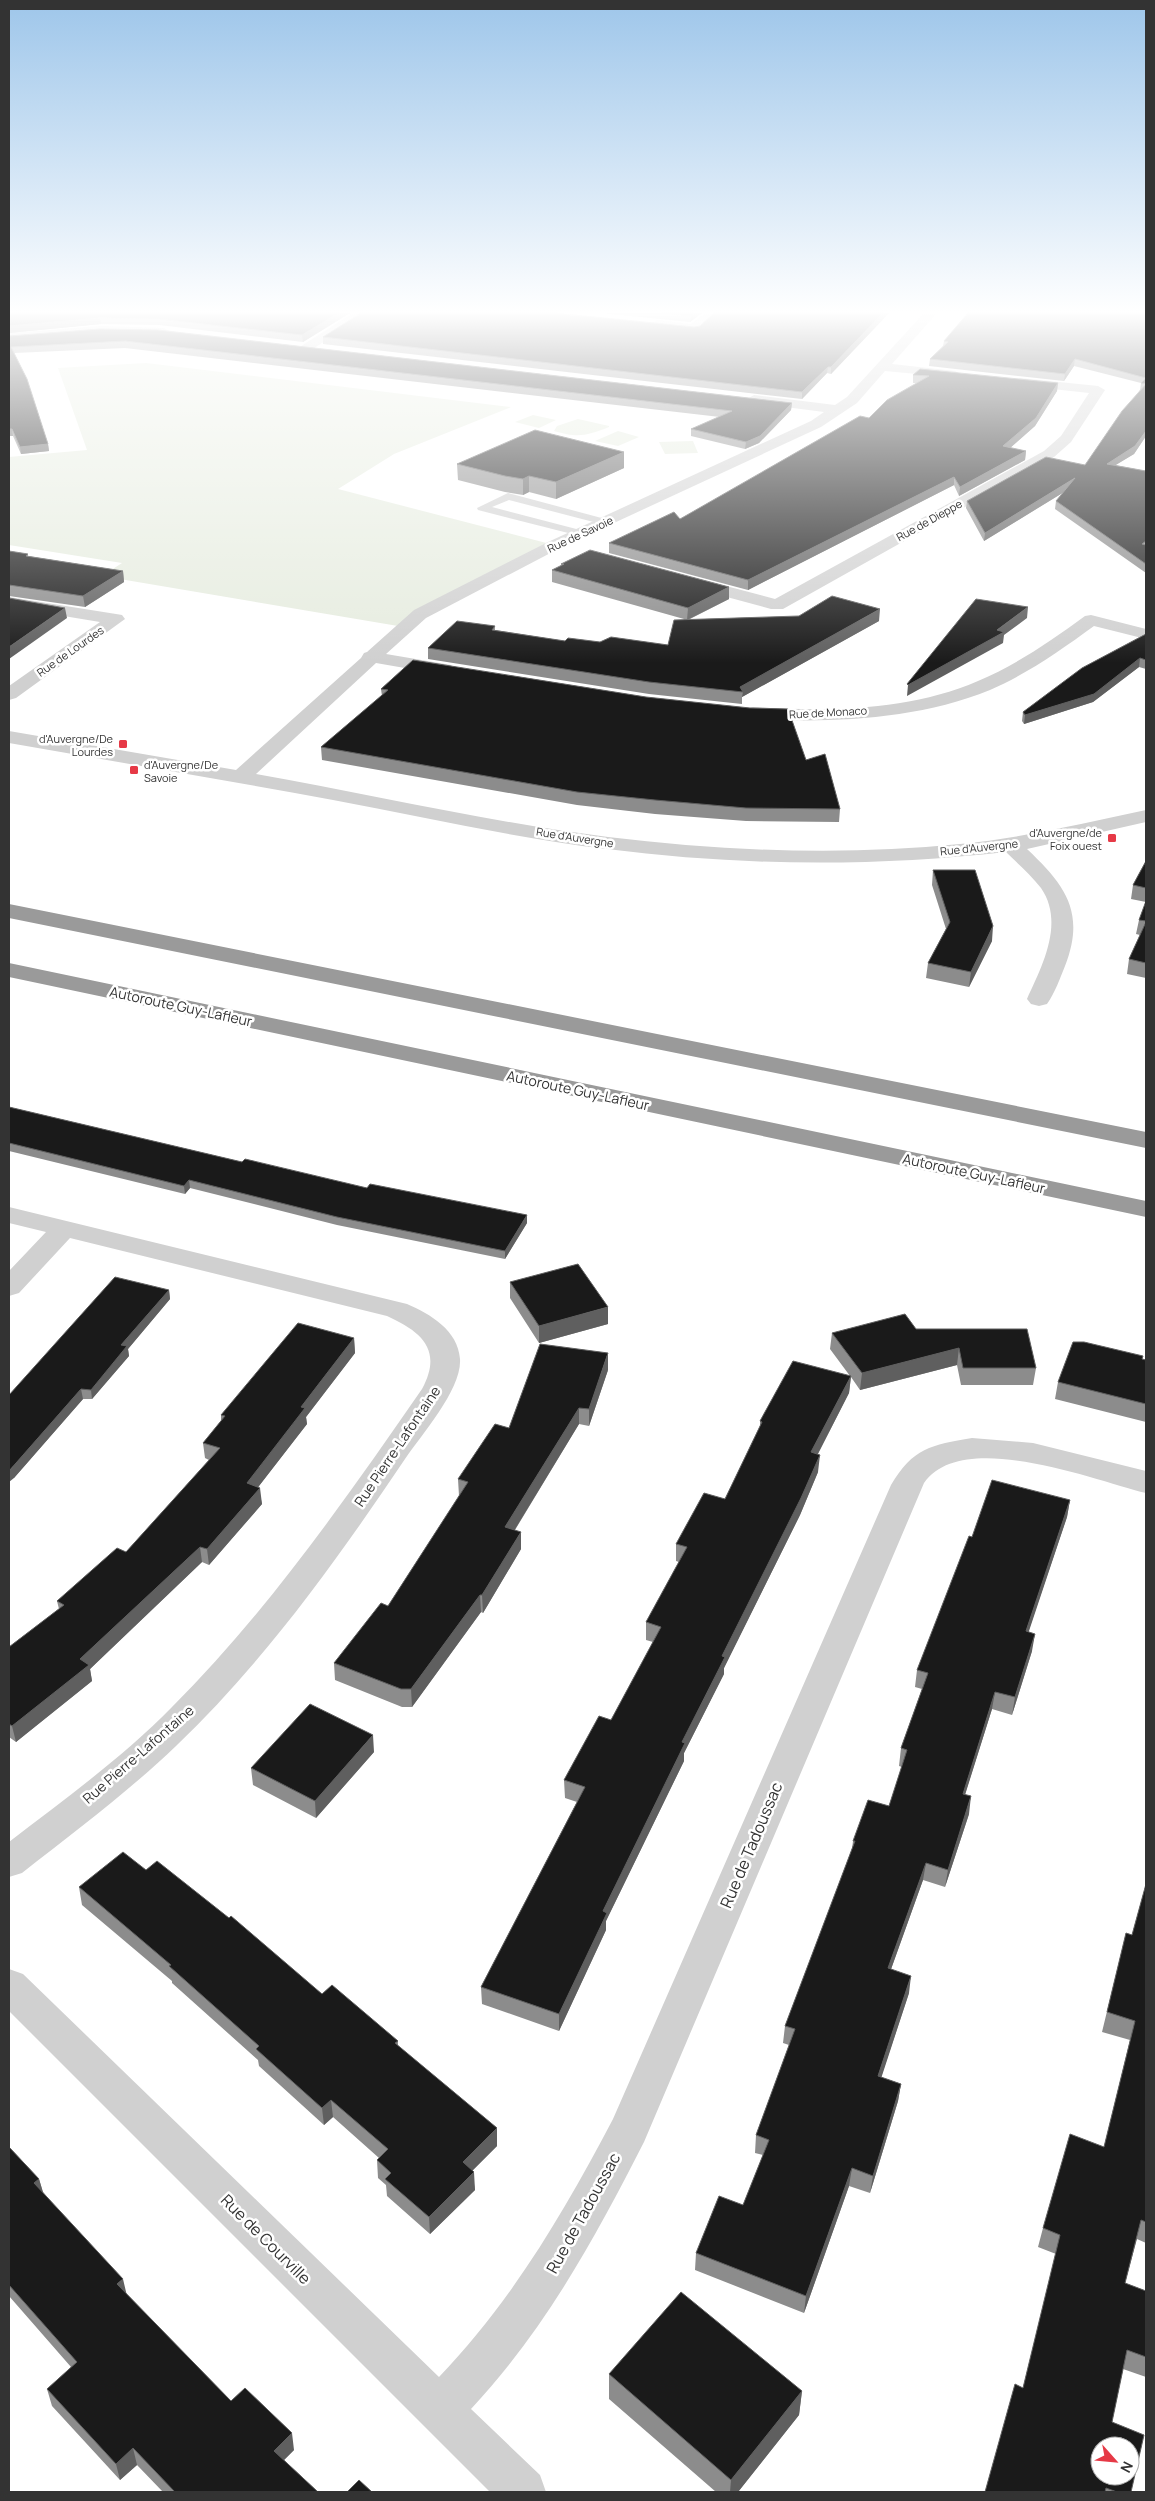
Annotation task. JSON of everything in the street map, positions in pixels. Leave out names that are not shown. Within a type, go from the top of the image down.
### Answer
[{"type":"highway","points":[[9,910],[1146,1140]]},
{"type":"highway","name":"Autoroute Guy-Lafleur","points":[[9,970],[1146,1209]]},
{"type":"street","name":"Rue de Savoie","points":[[241,777],[370,657],[428,609],[554,545],[804,430]]},
{"type":"street","name":"Rue de Dieppe","points":[[681,579],[777,605],[1049,454],[1066,439],[1072,430]]},
{"type":"street","points":[[554,545],[576,551]]},
{"type":"street","name":"Rue de Lourdes","points":[[9,602],[116,619],[9,694]]},
{"type":"street","name":"Rue de Monaco","points":[[736,712],[831,714],[900,706],[955,695],[982,686],[1030,662],[1091,620],[1146,634]]},
{"type":"street","points":[[370,657],[463,672]]},
{"type":"street","name":"Rue d'Auvergne","points":[[9,737],[241,777],[556,835],[709,853],[755,856],[912,854],[1011,844],[1082,832],[1146,816]]},
{"type":"street","points":[[1011,844],[1042,876],[1056,894],[1061,911],[1063,927],[1061,947],[1038,999]]},
{"type":"street","name":"Rue Pierre-Lafontaine","points":[[9,1215],[397,1310],[422,1320],[436,1335],[445,1352],[445,1371],[436,1391],[315,1565],[228,1671],[182,1719],[126,1769],[9,1862]]},
{"type":"street","points":[[9,1286],[64,1229]]},
{"type":"street","name":"Rue de Tadoussac","points":[[439,2410],[500,2344],[545,2281],[586,2212],[629,2129],[894,1511],[914,1475],[923,1464],[945,1452],[972,1447],[1025,1452],[1146,1482]]},
{"type":"street","name":"Rue de Courville","points":[[9,1986],[523,2492]]},
{"type":"lane","points":[[580,533],[482,508],[508,496],[605,522]]},
{"type":"shaded area","points":[[80,430],[454,430],[394,454],[338,489],[554,545],[404,627],[102,576],[122,563],[9,545],[9,457],[87,450]]},
{"type":"shaded area","points":[[601,430],[582,435],[569,435],[554,431]]},
{"type":"shaded area","points":[[618,431],[639,437],[618,446],[595,441]]},
{"type":"shaded area","points":[[693,441],[698,453],[665,454],[659,442]]},
{"type":"building","points":[[12,430],[43,430],[48,444],[20,447]]},
{"type":"building","points":[[535,430],[624,452],[556,482],[529,476],[523,479],[505,476],[457,464]]},
{"type":"building","points":[[694,430],[766,430],[760,436],[746,442]]},
{"type":"building","points":[[836,430],[1022,430],[1003,446],[1026,451],[960,487],[954,477],[748,580],[609,543],[674,512],[680,519]]},
{"type":"building","points":[[1109,430],[1146,430],[1135,446],[1107,464],[1146,471],[1146,541],[1142,544],[1146,545],[1146,564],[1056,501],[1075,478],[985,533],[967,501],[1046,457],[1085,465]]},
{"type":"building","points":[[590,550],[729,587],[688,608],[552,570]]},
{"type":"building","points":[[9,551],[28,554],[26,556],[123,571],[83,596],[9,585]]},
{"type":"building","points":[[832,596],[880,609],[740,687],[743,692],[649,682],[428,648],[457,621],[495,626],[492,630],[565,641],[568,638],[600,642],[611,637],[668,645],[674,620],[799,616]]},
{"type":"building","points":[[9,598],[65,608],[9,647]]},
{"type":"building","points":[[976,599],[1028,607],[997,630],[1004,632],[908,685],[907,684]]},
{"type":"building","points":[[1146,634],[1146,660],[1140,658],[1094,694],[1025,715],[1023,712],[1082,668]]},
{"type":"building","points":[[413,660],[646,697],[750,708],[788,709],[806,760],[825,754],[840,809],[746,808],[577,792],[321,747],[388,690],[381,689]]},
{"type":"building","points":[[1146,861],[1146,888],[1133,885]]},
{"type":"building","points":[[933,870],[975,870],[993,926],[971,972],[928,963],[950,922]]},
{"type":"building","points":[[1146,901],[1146,921],[1139,920]]},
{"type":"building","points":[[1146,922],[1146,963],[1129,959]]},
{"type":"building","points":[[9,1107],[242,1162],[245,1159],[367,1188],[370,1184],[527,1215],[505,1251],[337,1217],[189,1180],[184,1186],[9,1143]]},
{"type":"building","points":[[578,1264],[608,1307],[539,1326],[510,1282]]},
{"type":"building","points":[[115,1277],[169,1290],[121,1345],[127,1346],[91,1390],[81,1389],[9,1471],[9,1395]]},
{"type":"building","points":[[905,1314],[916,1329],[1027,1329],[1036,1368],[963,1368],[959,1348],[862,1373],[832,1333]]},
{"type":"building","points":[[298,1323],[354,1338],[301,1407],[305,1408],[247,1483],[260,1488],[207,1549],[200,1547],[80,1659],[89,1665],[12,1726],[9,1724],[9,1647],[64,1605],[57,1601],[117,1548],[126,1552],[220,1448],[203,1443],[225,1416],[221,1415]]},
{"type":"building","points":[[1073,1342],[1084,1342],[1143,1356],[1142,1359],[1146,1360],[1146,1404],[1058,1382]]},
{"type":"building","points":[[540,1344],[608,1353],[589,1409],[579,1408],[505,1527],[521,1532],[482,1595],[480,1595],[411,1689],[401,1689],[334,1663],[381,1603],[388,1606],[468,1482],[458,1479],[495,1424],[509,1428]]},
{"type":"building","points":[[793,1361],[851,1376],[811,1452],[820,1455],[801,1498],[722,1656],[725,1657],[682,1742],[685,1743],[603,1911],[607,1913],[559,2014],[481,1987],[585,1787],[564,1780],[599,1716],[611,1720],[661,1627],[646,1622],[687,1547],[676,1544],[704,1493],[725,1499],[762,1422],[760,1421]]},
{"type":"building","points":[[992,1480],[1070,1500],[1026,1631],[1035,1634],[1015,1697],[995,1692],[963,1794],[971,1796],[948,1870],[926,1863],[888,1968],[911,1976],[878,2076],[901,2084],[873,2176],[852,2168],[806,2296],[696,2253],[719,2196],[743,2205],[769,2140],[756,2135],[795,2029],[785,2026],[855,1841],[853,1841],[868,1800],[889,1806],[907,1750],[901,1748],[928,1673],[917,1670],[969,1536],[972,1537]]},
{"type":"building","points":[[310,1704],[373,1735],[315,1801],[251,1768]]},
{"type":"building","points":[[123,1852],[146,1870],[157,1861],[229,1918],[231,1916],[322,1994],[332,1985],[398,2041],[395,2043],[497,2128],[463,2162],[474,2172],[429,2217],[385,2179],[391,2173],[377,2160],[388,2149],[331,2100],[322,2108],[256,2049],[259,2046],[169,1966],[171,1965],[79,1887]]},
{"type":"building","points":[[1146,1884],[1146,2222],[1141,2220],[1125,2283],[1146,2291],[1146,2357],[1127,2350],[1112,2422],[1144,2435],[1140,2453],[1140,2436],[1090,2436],[1090,2486],[1132,2486],[1131,2492],[1117,2492],[1106,2488],[1105,2492],[985,2492],[1015,2384],[1023,2388],[1060,2235],[1043,2228],[1070,2134],[1104,2147],[1135,2021],[1107,2012],[1126,1933],[1132,1935]]},
{"type":"building","points":[[9,2147],[39,2179],[34,2183],[123,2279],[117,2284],[231,2401],[245,2388],[292,2433],[274,2451],[318,2492],[175,2492],[133,2448],[116,2464],[47,2389],[77,2362],[9,2285]]},
{"type":"building","points":[[681,2292],[802,2391],[731,2480],[609,2374]]},
{"type":"building","points":[[359,2480],[372,2492],[347,2492]]},
{"type":"place","name":"d'Auvergne/De Lourdes","points":[[123,744]]},
{"type":"place","name":"d'Auvergne/De Savoie","points":[[134,770]]},
{"type":"place","name":"d'Auvergne/de Foix ouest","points":[[1112,838]]}]
